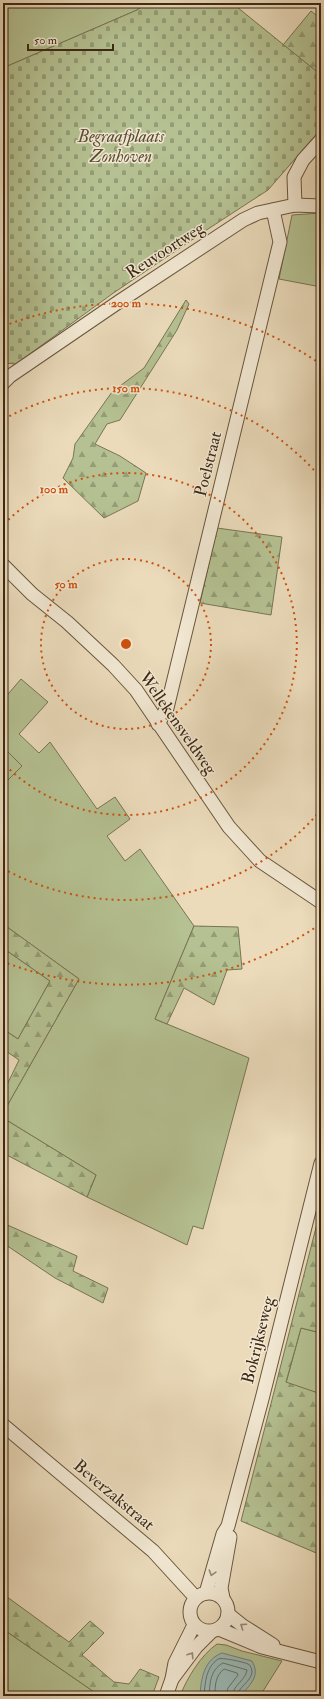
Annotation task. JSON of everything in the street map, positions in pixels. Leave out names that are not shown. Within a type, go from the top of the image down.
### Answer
[{"type":"street","points":[[295,205],[294,176],[303,160],[321,140]]},
{"type":"street","name":"Reuvoortweg","points":[[5,377],[243,220],[258,213],[295,205],[321,206]]},
{"type":"street","name":"Poelstraat","points":[[158,724],[167,708],[280,242],[273,210]]},
{"type":"street","name":"Wellekensveldweg","points":[[3,565],[32,594],[67,622],[113,665],[136,690],[229,827],[260,861],[321,902]]},
{"type":"street","name":"Bokrijkseweg","points":[[194,1625],[190,1614],[190,1608],[201,1596],[223,1534],[228,1526],[264,1391],[321,1163]]},
{"type":"street","name":"Beverzakstraat","points":[[3,1425],[153,1551],[201,1596]]},
{"type":"street","name":"Bokrijkseweg","points":[[228,1526],[230,1537],[221,1588],[223,1598],[228,1608],[228,1614]]},
{"type":"street","points":[[201,1596],[212,1593],[223,1598]]},
{"type":"street","points":[[172,1679],[196,1647],[227,1620],[228,1614],[243,1626],[283,1651]]},
{"type":"street","points":[[166,1696],[172,1679],[175,1663],[194,1625],[205,1631],[215,1630],[262,1647],[283,1651],[321,1662]]},
{"type":"green space","points":[[3,3],[147,3],[137,10],[3,68]]},
{"type":"green space","name":"Begraafplaats Zonhoven","points":[[147,3],[232,3],[321,75],[321,129],[268,190],[112,294],[16,364],[3,363],[3,68],[137,10]]},
{"type":"green space","points":[[311,11],[321,19],[321,75],[283,45]]},
{"type":"green space","points":[[321,213],[321,287],[279,279],[292,215]]},
{"type":"green space","points":[[186,300],[189,304],[177,330],[120,420],[107,424],[95,444],[120,456],[146,473],[138,501],[104,518],[63,478],[73,458],[75,444],[112,392],[144,368]]},
{"type":"green space","points":[[217,528],[282,537],[271,615],[200,603]]},
{"type":"green space","points":[[21,679],[48,702],[19,734],[39,753],[50,742],[97,809],[115,797],[130,819],[107,836],[125,861],[140,849],[194,926],[155,1019],[249,1058],[203,1229],[193,1226],[187,1245],[87,1197],[96,1175],[3,1118],[3,1113],[79,979],[3,924],[3,785],[22,766],[4,748],[3,749],[3,700]]},
{"type":"green space","points":[[4,748],[22,766],[3,785],[3,749]]},
{"type":"green space","points":[[3,924],[79,979],[3,1113],[3,1093],[19,1060],[3,1049],[3,1029],[18,1039],[50,981],[3,948]]},
{"type":"green space","points":[[194,926],[238,927],[242,969],[227,970],[214,1005],[184,988],[167,1024],[155,1019]]},
{"type":"green space","points":[[3,948],[50,981],[18,1039],[3,1029]]},
{"type":"green space","points":[[3,1118],[96,1175],[87,1197],[3,1153]]},
{"type":"green space","points":[[321,1208],[321,1333],[301,1328],[286,1382],[321,1394],[321,1555],[241,1521]]},
{"type":"green space","points":[[3,1223],[77,1256],[73,1271],[108,1288],[103,1303],[55,1278],[3,1243]]},
{"type":"green space","points":[[301,1328],[321,1333],[321,1394],[286,1383]]},
{"type":"green space","points":[[3,1594],[69,1642],[90,1621],[104,1633],[82,1655],[114,1682],[129,1684],[140,1669],[159,1677],[152,1696],[100,1696],[3,1629]]},
{"type":"green space","points":[[3,1629],[100,1696],[3,1696]]},
{"type":"green space","points":[[217,1644],[226,1645],[242,1651],[282,1661],[260,1696],[180,1696],[195,1667],[205,1654]]},
{"type":"water","points":[[222,1653],[252,1661],[255,1671],[253,1680],[240,1696],[200,1696],[201,1683],[207,1665],[216,1656]]}]
